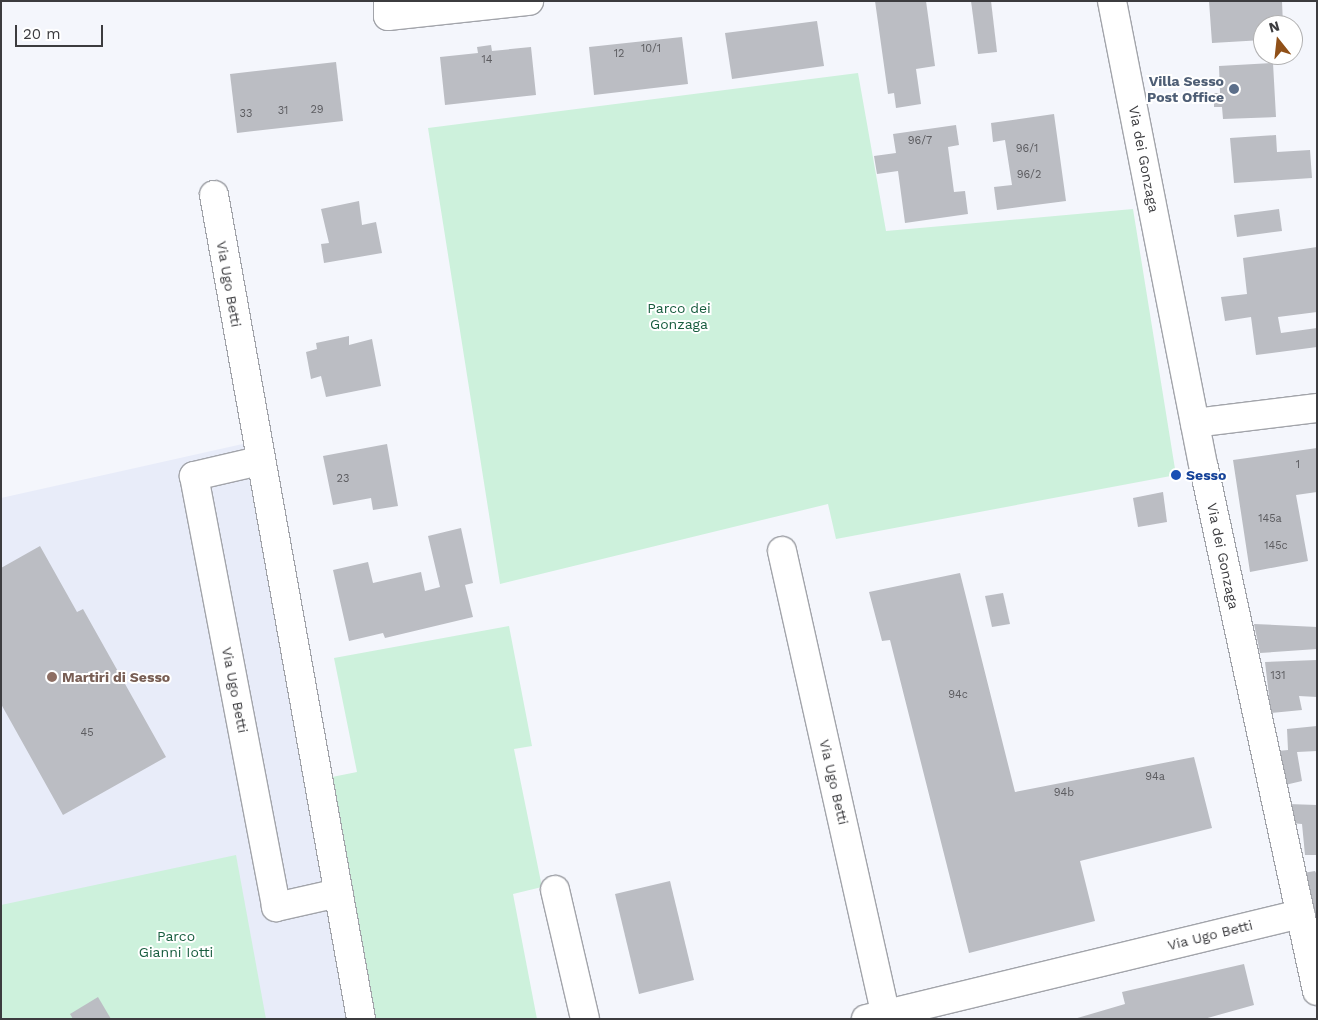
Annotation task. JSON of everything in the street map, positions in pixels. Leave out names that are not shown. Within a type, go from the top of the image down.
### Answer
[{"type":"street","points":[[388,1],[388,16],[529,1]]},
{"type":"street","name":"Via dei Gonzaga","points":[[1112,1],[1194,423],[1317,991]]},
{"type":"street","name":"Via Ugo Betti","points":[[214,195],[259,461],[361,1019]]},
{"type":"street","points":[[1194,423],[1317,408]]},
{"type":"street","name":"Via Ugo Betti","points":[[259,461],[194,476],[276,907],[338,894]]},
{"type":"street","name":"Via Ugo Betti","points":[[782,551],[880,1017],[1300,914]]},
{"type":"street","points":[[555,890],[585,1019]]},
{"type":"shaded area","points":[[256,441],[361,1019],[1,1019],[1,498]]},
{"type":"green space","name":"Parco dei Gonzaga","points":[[858,73],[886,231],[1133,209],[1176,475],[836,539],[828,504],[500,584],[428,128]]},
{"type":"green space","points":[[509,626],[532,746],[514,749],[542,887],[513,894],[537,1019],[361,1019],[317,780],[357,772],[334,658]]},
{"type":"green space","name":"Parco Gianni Iotti","points":[[236,855],[266,1019],[1,1019],[1,905]]},
{"type":"building","points":[[875,1],[926,1],[935,66],[916,69],[921,104],[896,108],[894,93],[888,94]]},
{"type":"building","points":[[971,1],[991,1],[997,52],[978,54]]},
{"type":"building","points":[[1209,1],[1282,1],[1283,15],[1253,15],[1253,41],[1212,43]]},
{"type":"building","points":[[817,21],[824,66],[732,79],[725,33]]},
{"type":"building","points":[[682,37],[688,84],[594,95],[589,47]]},
{"type":"building","points":[[491,45],[492,51],[531,47],[536,95],[445,105],[440,57],[478,53],[477,47]]},
{"type":"building","points":[[336,62],[343,121],[237,133],[230,74]]},
{"type":"building","points":[[1273,65],[1276,117],[1223,119],[1222,107],[1214,107],[1214,93],[1220,93],[1219,66]]},
{"type":"building","points":[[1054,114],[1066,201],[997,210],[994,187],[1012,185],[1005,140],[993,142],[991,123]]},
{"type":"building","points":[[956,125],[959,145],[948,147],[954,192],[965,191],[968,214],[905,223],[898,171],[877,174],[874,156],[896,153],[893,134]]},
{"type":"building","points":[[1276,135],[1277,152],[1310,150],[1312,178],[1234,183],[1230,138]]},
{"type":"building","points":[[359,201],[362,225],[376,222],[382,253],[324,263],[321,244],[329,243],[321,209]]},
{"type":"building","points":[[1279,209],[1282,231],[1237,237],[1234,215]]},
{"type":"building","points":[[1317,247],[1317,312],[1278,317],[1281,333],[1317,328],[1317,347],[1256,355],[1251,317],[1225,321],[1221,297],[1247,294],[1243,258]]},
{"type":"building","points":[[349,336],[349,345],[372,339],[381,386],[326,397],[321,376],[311,379],[306,352],[317,349],[316,343]]},
{"type":"building","points":[[387,444],[398,506],[373,510],[371,498],[333,505],[323,456]]},
{"type":"building","points":[[1317,448],[1317,492],[1296,495],[1308,561],[1250,572],[1233,460]]},
{"type":"building","points":[[1163,492],[1167,522],[1138,527],[1133,498]]},
{"type":"building","points":[[461,528],[473,583],[465,585],[473,617],[385,638],[383,633],[349,641],[333,570],[368,562],[373,583],[421,572],[425,591],[440,587],[428,536]]},
{"type":"building","points":[[40,546],[77,612],[83,609],[166,757],[63,815],[1,704],[1,568]]},
{"type":"building","points":[[960,573],[1015,792],[1194,757],[1212,828],[1080,861],[1095,921],[969,953],[890,640],[882,641],[869,592]]},
{"type":"building","points":[[1003,593],[1010,624],[992,627],[985,596]]},
{"type":"building","points":[[1254,624],[1317,627],[1317,649],[1260,653]]},
{"type":"building","points":[[1317,660],[1317,697],[1299,696],[1302,710],[1271,713],[1265,662]]},
{"type":"building","points":[[1317,726],[1317,751],[1297,752],[1302,781],[1285,785],[1278,751],[1288,750],[1287,729]]},
{"type":"building","points":[[1288,804],[1317,805],[1317,855],[1305,855],[1302,824],[1290,823]]},
{"type":"building","points":[[1315,871],[1317,875],[1317,917],[1314,917],[1303,873]]},
{"type":"building","points":[[670,881],[694,980],[639,994],[615,894]]},
{"type":"building","points":[[1244,964],[1254,1005],[1204,1019],[1074,1019],[1125,1004],[1122,992]]},
{"type":"building","points":[[98,997],[111,1019],[73,1019],[70,1014]]},
{"type":"place","name":"Villa Sesso Post Office","points":[[1234,89]]},
{"type":"place","name":"Sesso","points":[[1176,475]]},
{"type":"place","name":"Martiri di Sesso","points":[[52,677]]}]
